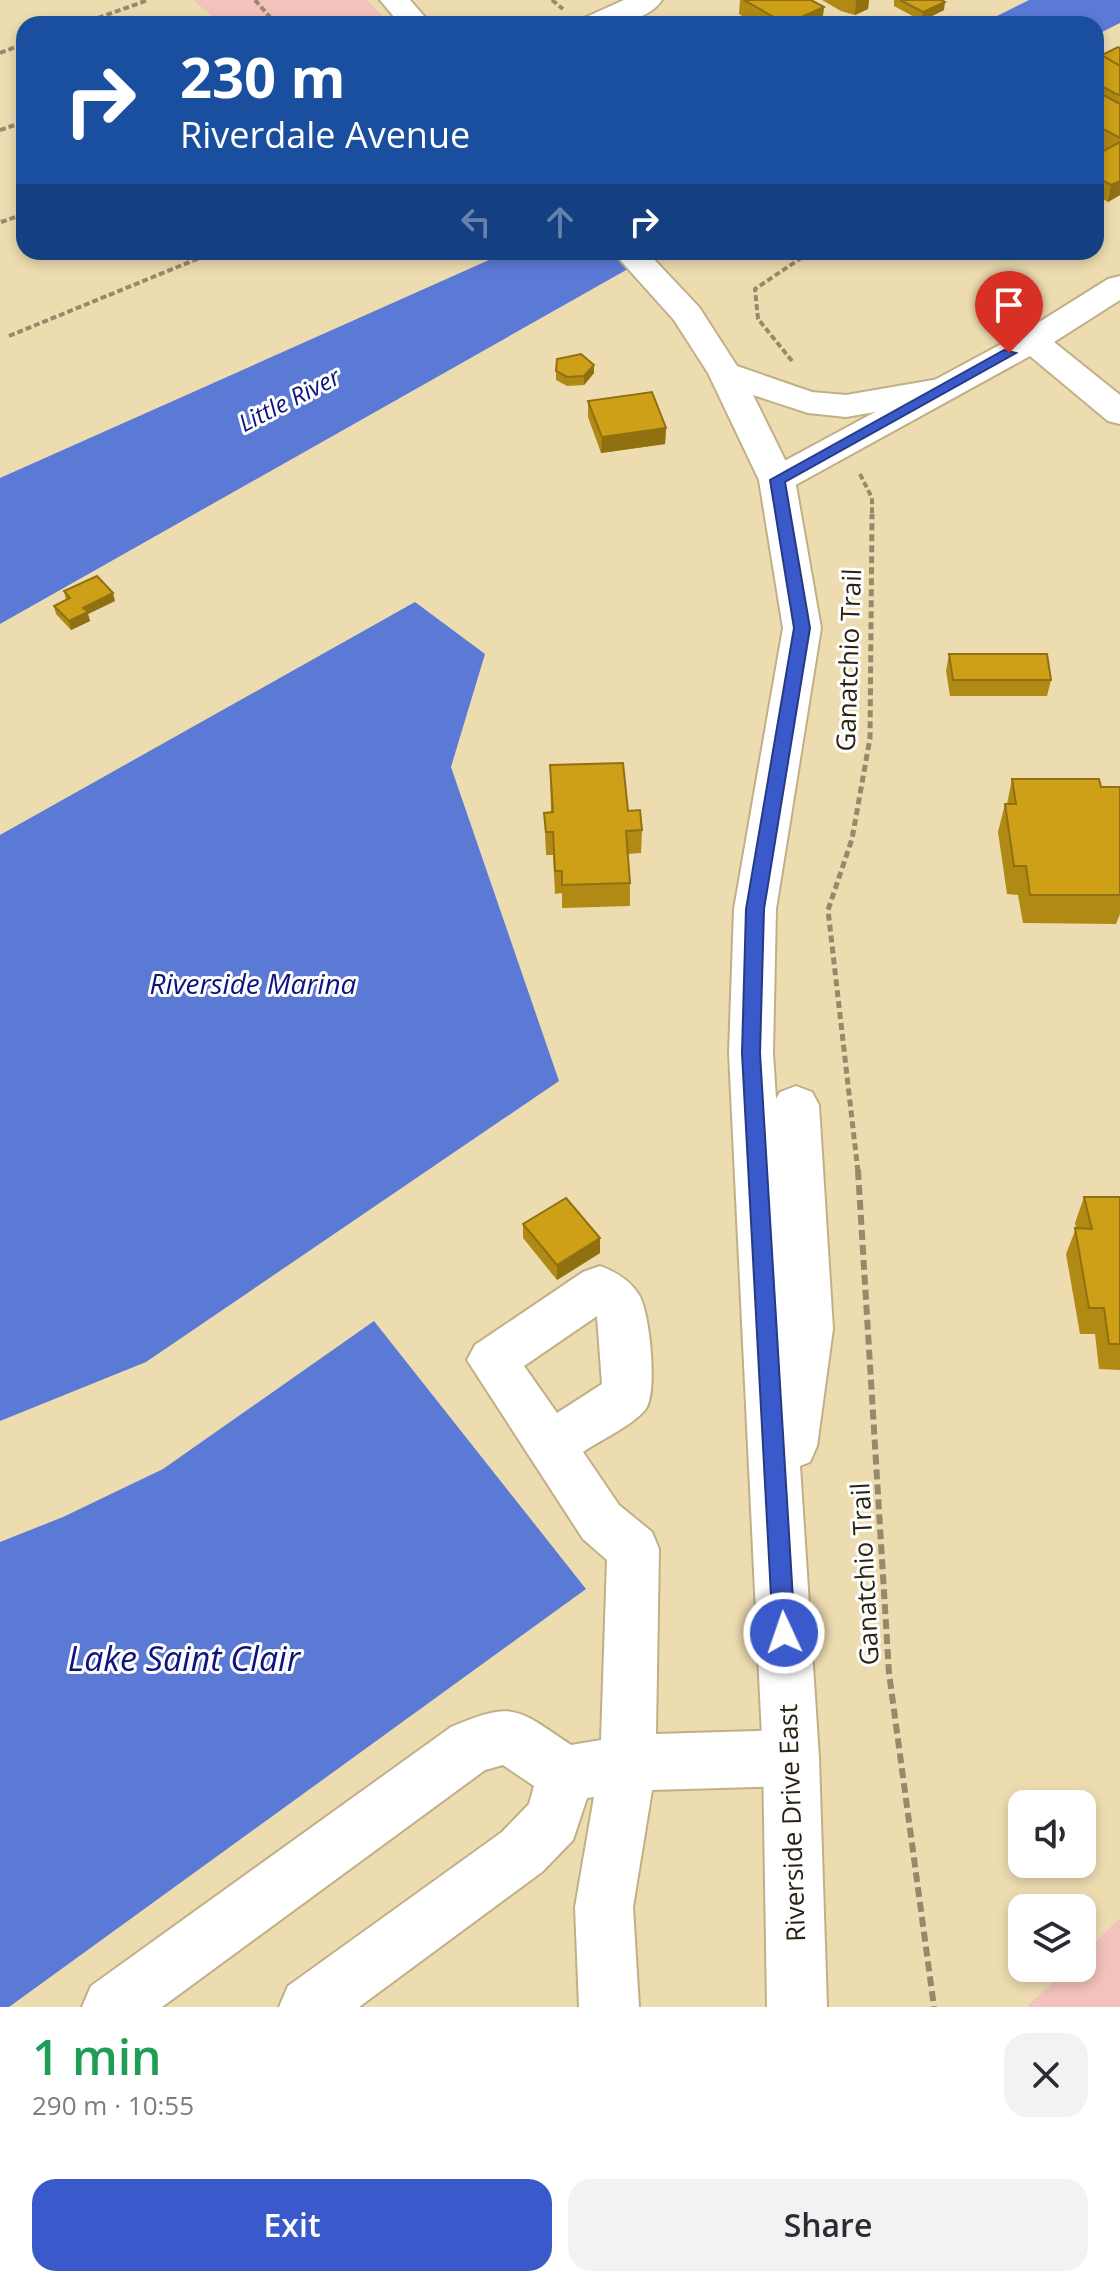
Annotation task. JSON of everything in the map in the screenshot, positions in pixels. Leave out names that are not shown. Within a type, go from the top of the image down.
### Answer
[{"type":"main road","points":[[394,0],[409,16]]},
{"type":"main road","points":[[612,16],[648,0]]},
{"type":"main road","name":"Riverside Drive East","points":[[636,260],[687,314],[725,373],[777,480],[802,628],[755,909],[751,1053],[791,1758],[797,2007]]},
{"type":"main road","points":[[777,480],[1032,341],[1120,286]]},
{"type":"main road","points":[[1032,341],[1120,413]]},
{"type":"main road","points":[[725,373],[808,402],[846,406],[939,390]]},
{"type":"main road","points":[[779,1540],[809,1329],[796,1105]]},
{"type":"main road","points":[[550,1446],[601,1522],[633,1549],[628,1763],[604,1907],[609,2007]]},
{"type":"main road","points":[[112,2007],[471,1746],[508,1736],[565,1774],[628,1763],[791,1758]]},
{"type":"main road","points":[[309,2007],[522,1852],[553,1820],[565,1774]]},
{"type":"path","points":[[103,16],[148,0]]},
{"type":"path","points":[[255,0],[269,16]]},
{"type":"path","points":[[9,336],[194,260]]},
{"type":"path","points":[[794,363],[758,319],[755,289],[798,260]]},
{"type":"path","name":"Ganatchio Trail","points":[[860,474],[872,498],[870,738],[852,839],[828,910],[856,1137],[889,1673],[934,2007]]},
{"type":"shaded area","points":[[193,0],[367,0],[382,16],[212,16]]},
{"type":"shaded area","points":[[1120,1918],[1120,2007],[1027,2007],[1053,1982],[1096,1982],[1096,1941]]},
{"type":"water","points":[[1029,0],[1120,0],[1120,23],[1104,31],[1104,16],[997,16]]},
{"type":"water","name":"Little River","points":[[489,260],[644,260],[0,624],[0,478]]},
{"type":"water","name":"Riverside Marina","points":[[415,602],[485,654],[451,767],[559,1081],[146,1362],[0,1421],[0,835]]},
{"type":"water","name":"Lake Saint Clair","points":[[374,1321],[586,1589],[9,2007],[0,2007],[0,1542],[63,1517],[163,1469]]},
{"type":"building","points":[[744,0],[811,0],[824,7],[804,16],[772,16]]},
{"type":"building","points":[[900,0],[942,0],[945,2],[923,12]]},
{"type":"building","points":[[1120,48],[1120,66],[1104,58],[1104,54]]},
{"type":"building","points":[[1104,57],[1120,66],[1120,95],[1104,87]]},
{"type":"building","points":[[1104,95],[1120,104],[1120,138],[1104,129]]},
{"type":"building","points":[[1120,142],[1120,181],[1111,185],[1104,181],[1104,151]]},
{"type":"building","points":[[581,354],[594,365],[584,376],[567,377],[556,371],[557,359]]},
{"type":"building","points":[[652,392],[666,428],[602,437],[588,401]]},
{"type":"building","points":[[97,576],[113,593],[83,608],[88,612],[69,621],[54,606],[70,598],[64,591]]},
{"type":"building","points":[[949,654],[1047,654],[1051,680],[953,680]]},
{"type":"building","points":[[623,763],[628,811],[640,810],[642,830],[626,831],[630,883],[562,885],[562,871],[555,871],[553,832],[546,832],[544,813],[553,812],[550,765]]},
{"type":"building","points":[[1012,779],[1099,779],[1101,787],[1120,787],[1120,895],[1030,895],[1026,866],[1014,866],[1005,804],[1016,804]]},
{"type":"building","points":[[1084,1197],[1120,1197],[1120,1344],[1109,1344],[1104,1308],[1089,1308],[1075,1228],[1092,1229]]},
{"type":"building","points":[[566,1198],[600,1238],[557,1265],[523,1224]]},
{"type":"route","points":[[784,1633],[751,1053],[755,909],[802,628],[777,480],[1009,353]]}]
